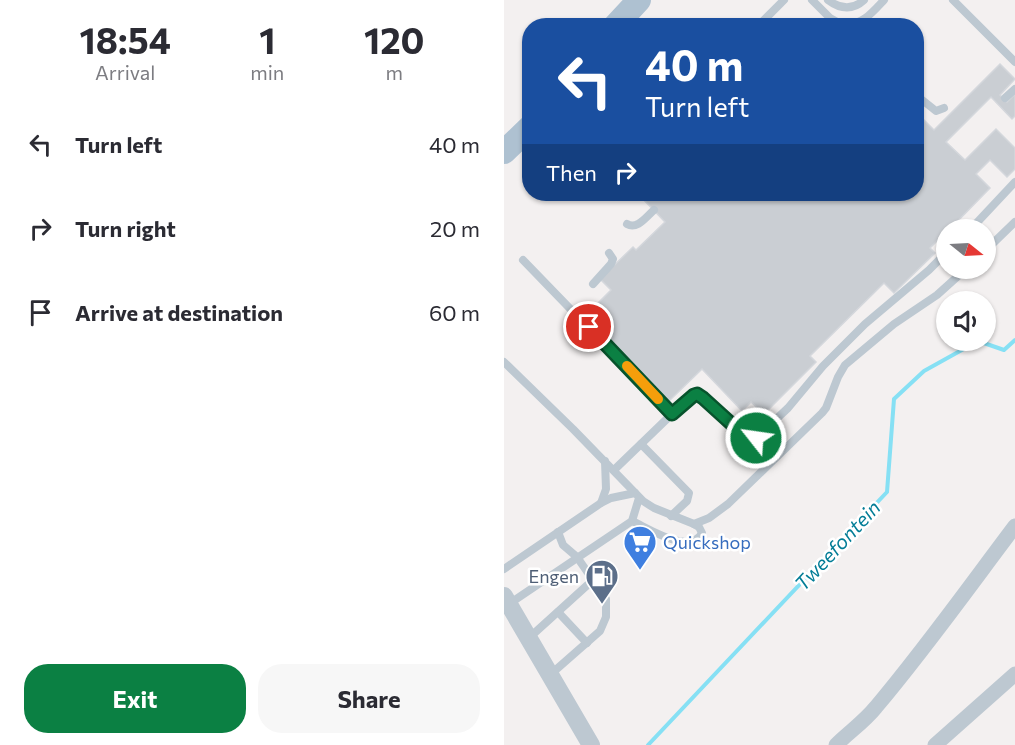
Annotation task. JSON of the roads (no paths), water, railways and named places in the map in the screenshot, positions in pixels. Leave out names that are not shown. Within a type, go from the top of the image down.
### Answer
[{"type":"main road","points":[[622,18],[639,0]]},
{"type":"main road","points":[[640,18],[657,0]]},
{"type":"main road","points":[[504,134],[522,117]]},
{"type":"main road","points":[[504,152],[522,135]]},
{"type":"street","points":[[836,745],[875,708],[937,631],[1015,526]]},
{"type":"street","points":[[507,600],[591,745]]},
{"type":"street","points":[[935,745],[1015,674]]},
{"type":"lane","points":[[766,18],[784,0]]},
{"type":"lane","points":[[812,0],[831,18]]},
{"type":"lane","points":[[828,0],[849,8],[858,6],[864,0]]},
{"type":"lane","points":[[866,18],[884,0]]},
{"type":"lane","points":[[954,0],[1015,62]]},
{"type":"lane","points":[[1005,98],[1015,89]]},
{"type":"lane","points":[[924,101],[936,111],[944,108]]},
{"type":"lane","points":[[980,219],[1015,182]]},
{"type":"lane","points":[[627,224],[636,226],[654,210]]},
{"type":"lane","points":[[996,240],[1015,222]]},
{"type":"lane","points":[[593,284],[611,264],[613,259],[609,253]]},
{"type":"lane","points":[[523,260],[672,414]]},
{"type":"lane","points":[[614,471],[672,414],[697,394],[746,437],[756,438],[788,408],[823,366],[865,324],[936,263]]},
{"type":"lane","points":[[694,524],[709,518],[728,504],[822,413],[841,371],[854,357],[955,279]]},
{"type":"lane","points":[[504,362],[637,495],[654,508],[694,524],[701,530],[700,536],[696,540],[685,542],[667,538],[632,520]]},
{"type":"lane","points":[[641,444],[689,494],[687,501],[671,516]]},
{"type":"lane","points":[[601,503],[606,489],[605,461]]},
{"type":"lane","points":[[504,569],[601,503],[611,498],[637,495]]},
{"type":"lane","points":[[507,600],[632,520],[637,495]]},
{"type":"lane","points":[[550,675],[600,631],[606,616],[606,599],[577,556],[563,545],[558,532]]},
{"type":"lane","points":[[529,638],[593,580]]},
{"type":"lane","points":[[558,612],[587,643]]},
{"type":"waterway","name":"Tweefontein","points":[[648,745],[887,492],[894,399],[924,371],[978,341],[1004,350],[1015,340]]},
{"type":"place","name":"Quickshop","points":[[640,571]]},
{"type":"place","name":"Engen","points":[[602,605]]}]
